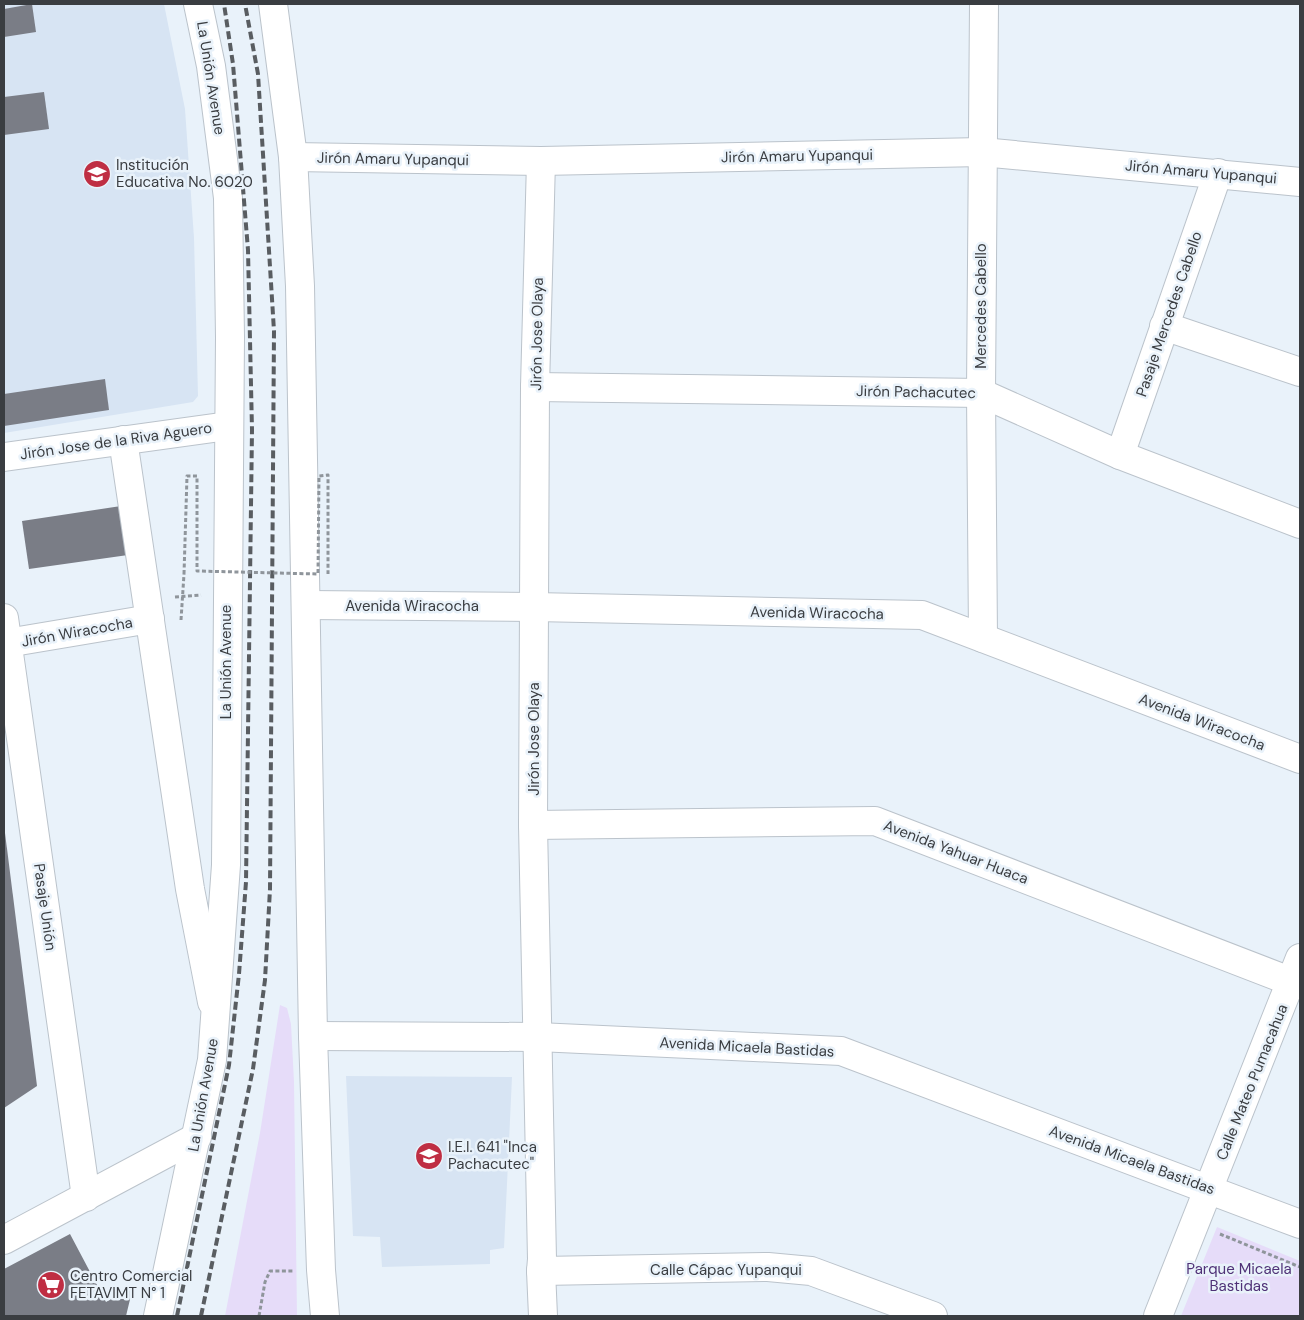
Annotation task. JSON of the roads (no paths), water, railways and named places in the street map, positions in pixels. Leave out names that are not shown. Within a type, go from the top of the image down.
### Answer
[{"type":"street","name":"La Unión Avenue","points":[[158,1316],[212,1060],[226,865],[230,336],[228,198],[211,66],[198,4]]},
{"type":"street","points":[[273,4],[293,157],[300,286],[313,1036],[321,1270],[325,1316]]},
{"type":"street","name":"Mercedes Cabello","points":[[984,4],[981,393],[984,638]]},
{"type":"street","name":"Jirón Amaru Yupanqui","points":[[293,157],[541,161],[982,152],[1300,182]]},
{"type":"street","name":"Jirón Jose Olaya","points":[[541,161],[535,387],[533,825],[543,1316]]},
{"type":"street","name":"Pasaje Mercedes Cabello","points":[[1120,455],[1218,173]]},
{"type":"street","points":[[1164,326],[1300,372]]},
{"type":"street","name":"Jirón Pachacutec","points":[[535,387],[981,393],[1120,455],[1300,524]]},
{"type":"street","name":"Jirón Jose de la Riva Aguero","points":[[4,457],[228,426]]},
{"type":"street","points":[[123,440],[190,888],[215,1017]]},
{"type":"street","name":"Avenida Wiracocha","points":[[306,605],[534,607],[922,616],[984,638],[1300,760]]},
{"type":"street","name":"Jirón Wiracocha","points":[[5,636],[149,610]]},
{"type":"street","name":"Pasaje Unión","points":[[5,636],[86,1197]]},
{"type":"street","name":"Avenida Yahuar Huaca","points":[[533,825],[874,821],[1298,975]]},
{"type":"street","name":"Calle Mateo Pumacahua","points":[[1158,1316],[1298,975]]},
{"type":"street","name":"Avenida Micaela Bastidas","points":[[313,1036],[538,1037],[841,1051],[1210,1188],[1300,1224]]},
{"type":"street","points":[[4,1240],[197,1137]]},
{"type":"street","name":"Calle Cápac Yupanqui","points":[[541,1271],[768,1267],[811,1271],[933,1316]]},
{"type":"railway","points":[[177,1316],[229,1065],[239,974],[246,882],[252,430],[248,250],[233,64],[224,4]]},
{"type":"railway","points":[[201,1316],[253,1069],[265,980],[270,889],[274,331],[258,74],[245,4]]},
{"type":"place","name":"Institución Educativa No. 6020","points":[[97,174]]},
{"type":"place","name":"I.E.I. 641 \"Inca Pachacutec\"","points":[[429,1156]]},
{"type":"place","name":"Centro Comercial FETAVIMT N° 1","points":[[51,1285]]},
{"type":"park label","name":"Parque Micaela Bastidas","points":[[1239,1278]]}]
